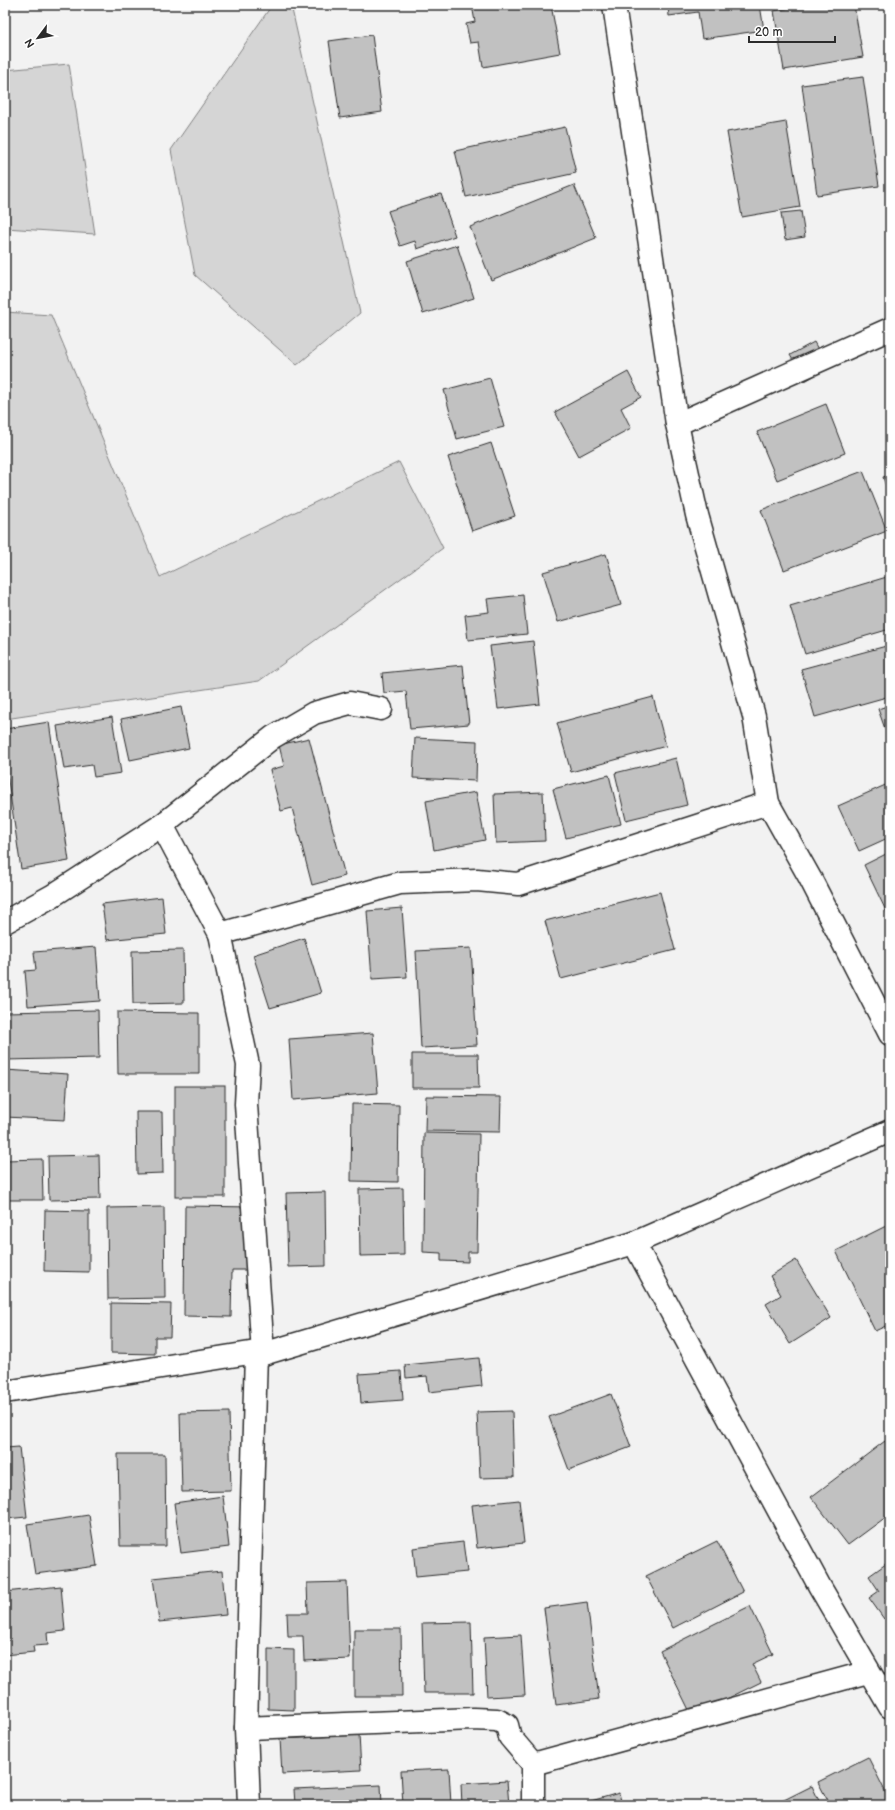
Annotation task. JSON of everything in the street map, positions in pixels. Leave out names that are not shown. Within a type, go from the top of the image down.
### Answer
[{"type":"street","points":[[614,5],[677,424],[697,515],[754,716],[768,803],[810,878],[890,1034]]},
{"type":"street","points":[[677,424],[890,329]]},
{"type":"street","points":[[5,922],[52,896],[162,825],[273,737],[314,713],[350,703],[381,708]]},
{"type":"street","points":[[220,934],[400,883],[477,880],[518,884],[768,803]]},
{"type":"street","points":[[162,825],[220,934],[248,1064],[246,1104],[260,1353],[246,1728],[249,1805]]},
{"type":"street","points":[[5,1392],[260,1353],[634,1243],[890,1131]]},
{"type":"street","points":[[634,1243],[868,1672],[890,1707]]},
{"type":"street","points":[[533,1764],[868,1672]]},
{"type":"street","points":[[246,1728],[473,1719],[497,1720],[507,1726],[510,1737],[533,1764],[533,1805]]},
{"type":"shaded area","points":[[272,5],[291,5],[360,313],[297,365],[195,275],[171,150]]},
{"type":"shaded area","points":[[69,64],[95,234],[5,228],[5,70]]},
{"type":"shaded area","points":[[5,312],[51,315],[160,577],[399,462],[443,548],[259,681],[5,719]]},
{"type":"building","points":[[472,5],[551,5],[560,53],[483,67],[479,42],[470,43],[466,24],[475,22]]},
{"type":"building","points":[[668,5],[760,5],[764,30],[702,39],[698,12],[669,16]]},
{"type":"building","points":[[795,5],[854,5],[863,57],[784,70],[774,11],[796,7]]},
{"type":"building","points":[[372,35],[382,112],[340,118],[329,41]]},
{"type":"building","points":[[863,77],[879,186],[817,195],[802,85]]},
{"type":"building","points":[[786,122],[800,207],[742,217],[727,132]]},
{"type":"building","points":[[565,127],[576,173],[466,197],[455,151]]},
{"type":"building","points":[[574,185],[596,238],[491,280],[470,227]]},
{"type":"building","points":[[441,194],[455,236],[417,249],[415,241],[400,246],[388,211]]},
{"type":"building","points":[[801,211],[805,237],[785,240],[781,213]]},
{"type":"building","points":[[457,245],[474,298],[423,314],[407,261]]},
{"type":"building","points":[[814,342],[828,368],[805,381],[790,355]]},
{"type":"building","points":[[628,372],[641,397],[621,408],[631,428],[579,456],[555,412]]},
{"type":"building","points":[[490,378],[504,427],[457,439],[444,390]]},
{"type":"building","points":[[826,404],[845,453],[777,480],[757,432]]},
{"type":"building","points":[[491,443],[515,516],[472,531],[448,457]]},
{"type":"building","points":[[863,471],[887,531],[784,570],[761,510]]},
{"type":"building","points":[[890,475],[890,499],[883,477]]},
{"type":"building","points":[[606,554],[621,605],[558,622],[543,572]]},
{"type":"building","points":[[890,576],[890,629],[805,654],[790,606]]},
{"type":"building","points":[[523,595],[527,634],[468,640],[465,615],[489,612],[487,599]]},
{"type":"building","points":[[533,641],[540,704],[498,709],[490,646]]},
{"type":"building","points":[[890,645],[890,696],[815,717],[801,669]]},
{"type":"building","points":[[463,665],[469,724],[410,729],[406,691],[384,693],[382,673]]},
{"type":"building","points":[[653,697],[666,746],[571,772],[557,723]]},
{"type":"building","points":[[890,705],[890,743],[878,709]]},
{"type":"building","points":[[181,707],[189,748],[130,760],[121,719]]},
{"type":"building","points":[[112,717],[121,773],[94,777],[92,765],[64,769],[57,726]]},
{"type":"building","points":[[49,722],[69,861],[21,869],[5,760],[5,729]]},
{"type":"building","points":[[309,738],[345,876],[312,885],[292,808],[281,811],[270,770],[284,766],[279,745]]},
{"type":"building","points":[[415,738],[477,741],[476,781],[413,778]]},
{"type":"building","points":[[676,758],[687,805],[626,820],[615,773]]},
{"type":"building","points":[[609,775],[621,824],[566,838],[553,789]]},
{"type":"building","points":[[890,783],[890,837],[859,851],[838,806]]},
{"type":"building","points":[[476,792],[485,840],[434,850],[426,801]]},
{"type":"building","points":[[543,792],[545,841],[496,843],[494,794]]},
{"type":"building","points":[[890,852],[890,917],[889,917],[864,865]]},
{"type":"building","points":[[660,892],[675,950],[561,979],[545,921]]},
{"type":"building","points":[[162,897],[166,934],[107,940],[102,904]]},
{"type":"building","points":[[402,908],[407,977],[372,979],[367,911]]},
{"type":"building","points":[[304,938],[321,993],[270,1008],[253,955]]},
{"type":"building","points":[[96,947],[100,1001],[28,1006],[25,971],[36,970],[34,952]]},
{"type":"building","points":[[471,948],[477,1045],[421,1048],[416,951]]},
{"type":"building","points":[[183,950],[184,1003],[133,1004],[132,951]]},
{"type":"building","points":[[98,1010],[99,1058],[5,1060],[5,1012]]},
{"type":"building","points":[[117,1012],[199,1013],[199,1074],[118,1074]]},
{"type":"building","points":[[373,1033],[378,1093],[293,1100],[289,1039]]},
{"type":"building","points":[[412,1054],[478,1054],[479,1088],[412,1088]]},
{"type":"building","points":[[5,1070],[68,1074],[65,1120],[5,1117]]},
{"type":"building","points":[[175,1086],[225,1086],[225,1197],[175,1197]]},
{"type":"building","points":[[426,1096],[501,1097],[500,1132],[425,1131]]},
{"type":"building","points":[[352,1104],[399,1105],[398,1182],[351,1181]]},
{"type":"building","points":[[136,1112],[162,1112],[163,1173],[137,1174]]},
{"type":"building","points":[[424,1133],[479,1134],[477,1252],[468,1252],[468,1262],[441,1261],[441,1253],[423,1252]]},
{"type":"building","points":[[99,1155],[100,1199],[49,1200],[48,1156]]},
{"type":"building","points":[[42,1159],[43,1200],[5,1200],[5,1160]]},
{"type":"building","points":[[403,1188],[404,1255],[360,1256],[359,1189]]},
{"type":"building","points":[[325,1192],[326,1266],[288,1267],[286,1193]]},
{"type":"building","points":[[185,1206],[254,1207],[253,1270],[232,1270],[231,1317],[184,1316]]},
{"type":"building","points":[[164,1207],[165,1298],[108,1299],[107,1208]]},
{"type":"building","points":[[45,1210],[89,1211],[89,1272],[44,1271]]},
{"type":"building","points":[[890,1224],[890,1324],[875,1331],[836,1251]]},
{"type":"building","points":[[796,1260],[831,1318],[790,1344],[766,1304],[781,1295],[770,1276]]},
{"type":"building","points":[[111,1303],[171,1304],[170,1337],[155,1337],[155,1354],[111,1353]]},
{"type":"building","points":[[479,1358],[482,1386],[429,1392],[427,1376],[406,1378],[405,1365]]},
{"type":"building","points":[[401,1371],[403,1400],[361,1403],[359,1374]]},
{"type":"building","points":[[611,1394],[631,1447],[569,1470],[549,1417]]},
{"type":"building","points":[[512,1411],[514,1477],[480,1478],[477,1412]]},
{"type":"building","points":[[229,1412],[231,1491],[182,1492],[180,1413]]},
{"type":"building","points":[[885,1441],[890,1448],[890,1514],[848,1545],[811,1497]]},
{"type":"building","points":[[19,1447],[27,1517],[5,1519],[5,1448]]},
{"type":"building","points":[[118,1454],[165,1454],[166,1546],[120,1546]]},
{"type":"building","points":[[223,1496],[229,1547],[181,1553],[174,1503]]},
{"type":"building","points":[[519,1500],[524,1543],[477,1548],[472,1505]]},
{"type":"building","points":[[89,1515],[97,1566],[35,1574],[27,1524]]},
{"type":"building","points":[[717,1541],[743,1592],[673,1628],[646,1576]]},
{"type":"building","points":[[463,1542],[467,1572],[416,1577],[413,1548]]},
{"type":"building","points":[[890,1561],[890,1615],[884,1619],[869,1598],[879,1591],[869,1576]]},
{"type":"building","points":[[222,1571],[226,1615],[159,1622],[153,1578]]},
{"type":"building","points":[[347,1582],[350,1659],[304,1661],[303,1636],[288,1636],[287,1613],[308,1613],[307,1583]]},
{"type":"building","points":[[61,1586],[65,1631],[47,1633],[48,1645],[33,1646],[34,1652],[5,1655],[5,1592]]},
{"type":"building","points":[[587,1602],[599,1699],[556,1705],[544,1608]]},
{"type":"building","points":[[750,1606],[773,1654],[752,1664],[761,1682],[692,1716],[660,1651]]},
{"type":"building","points":[[471,1622],[473,1693],[424,1693],[422,1623]]},
{"type":"building","points":[[354,1629],[401,1629],[402,1696],[354,1696]]},
{"type":"building","points":[[521,1635],[525,1695],[487,1697],[484,1637]]},
{"type":"building","points":[[268,1649],[294,1650],[294,1710],[268,1709]]},
{"type":"building","points":[[359,1735],[361,1770],[282,1774],[280,1739]]},
{"type":"building","points":[[868,1757],[890,1801],[890,1805],[830,1805],[818,1782]]},
{"type":"building","points":[[449,1769],[451,1805],[403,1805],[401,1771]]},
{"type":"building","points":[[507,1781],[509,1805],[462,1805],[461,1784]]},
{"type":"building","points":[[381,1785],[382,1805],[295,1805],[294,1789]]},
{"type":"building","points":[[812,1786],[821,1805],[774,1805]]},
{"type":"building","points":[[619,1793],[622,1805],[577,1805]]},
{"type":"building","points":[[674,1799],[677,1805],[661,1805]]}]
